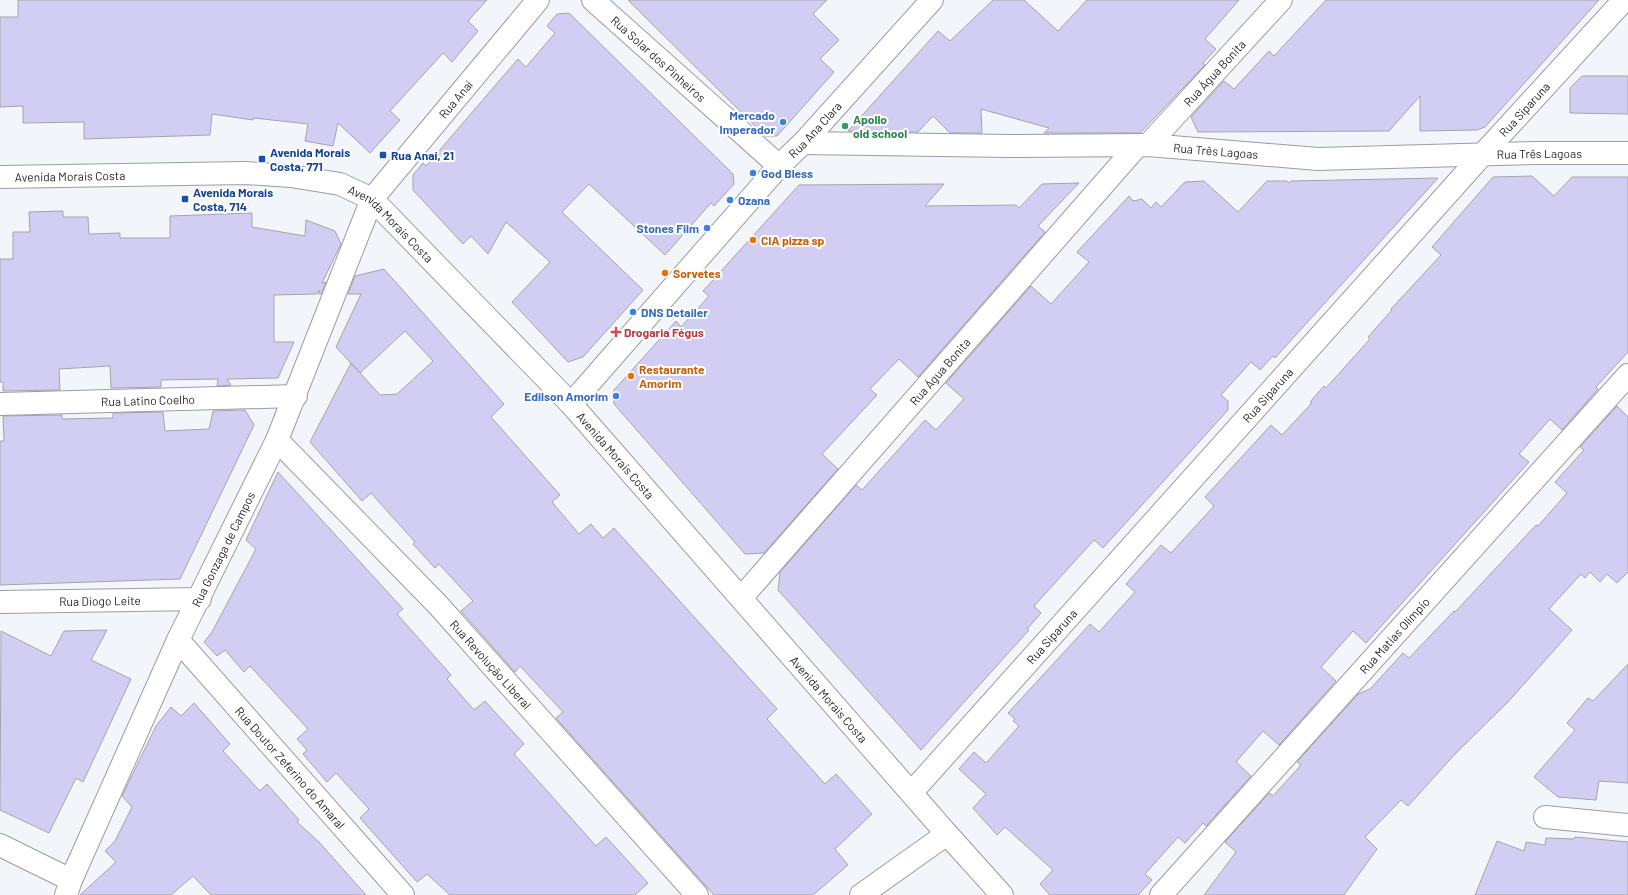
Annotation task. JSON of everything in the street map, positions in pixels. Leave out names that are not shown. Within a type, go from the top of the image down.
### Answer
[{"type":"street","name":"Rua Anaí","points":[[372,199],[538,0]]},
{"type":"street","name":"Rua Solar dos Pinheiros","points":[[592,0],[779,166]]},
{"type":"street","name":"Rua Ana Clara","points":[[572,404],[779,166],[803,143],[932,0]]},
{"type":"street","name":"Rua Água Bonita","points":[[742,597],[1142,145],[1280,0]]},
{"type":"street","name":"Rua Siparuna","points":[[912,792],[1482,154],[1624,0]]},
{"type":"street","name":"Rua Três Lagoas","points":[[803,143],[1010,146],[1142,145],[1318,158],[1482,154],[1628,153]]},
{"type":"street","name":"Avenida Morais Costa","points":[[0,177],[245,173],[291,176],[340,184],[372,199],[572,404],[1002,895]]},
{"type":"street","name":"Rua Gonzaga de Campos","points":[[68,887],[178,640],[200,599],[278,440],[372,199]]},
{"type":"street","name":"Rua Matias Olímpio","points":[[1161,895],[1628,375]]},
{"type":"street","name":"Rua Latino Coelho","points":[[0,404],[296,396]]},
{"type":"street","name":"Rua Revolução Liberal","points":[[278,440],[438,605],[697,895]]},
{"type":"street","name":"Rua Diogo Leite","points":[[0,602],[200,599]]},
{"type":"street","name":"Rua Doutor Zeferino do Amaral","points":[[178,640],[403,895]]},
{"type":"street","points":[[1546,817],[1628,825]]},
{"type":"street","points":[[861,895],[947,834]]},
{"type":"street","points":[[0,845],[68,887]]},
{"type":"building","points":[[18,0],[487,0],[468,21],[478,31],[452,62],[443,53],[390,111],[400,120],[370,153],[338,123],[333,146],[305,141],[308,124],[254,118],[253,120],[212,114],[210,135],[84,139],[84,122],[23,123],[23,106],[0,107],[0,17],[18,17]]},
{"type":"building","points":[[628,0],[827,0],[813,14],[839,40],[820,59],[834,72],[777,136],[765,136]]},
{"type":"building","points":[[993,0],[1024,0],[1058,31],[1087,0],[1239,0],[1205,39],[1216,49],[1203,63],[1205,65],[1140,133],[1044,133],[1049,128],[981,109],[982,133],[950,133],[933,116],[918,132],[848,131],[938,31],[950,41]]},
{"type":"building","points":[[1326,0],[1599,0],[1485,127],[1477,130],[1420,131],[1420,96],[1389,131],[1198,132],[1191,117],[1224,81],[1234,89],[1269,51],[1274,56]]},
{"type":"building","points":[[569,13],[733,174],[734,184],[714,206],[711,203],[665,255],[589,184],[562,212],[643,290],[583,357],[568,362],[512,302],[550,262],[506,222],[488,254],[471,236],[463,244],[413,190],[413,175],[423,163],[426,166],[518,59],[526,67],[555,33],[547,26],[557,14]]},
{"type":"building","points":[[1582,76],[1628,76],[1628,114],[1570,113],[1570,88]]},
{"type":"building","points":[[1532,176],[1554,196],[1572,177],[1628,177],[1628,352],[1596,387],[1598,389],[1562,430],[1550,419],[1519,454],[1529,462],[1366,643],[1353,631],[1321,667],[1336,681],[1279,745],[1263,731],[1236,762],[1251,776],[1206,826],[1203,823],[1185,843],[1178,837],[1145,874],[1152,880],[1138,895],[1050,895],[1040,884],[1053,870],[1005,827],[997,835],[973,808],[986,794],[959,769],[974,752],[986,763],[1019,726],[1013,721],[1015,719],[1008,713],[1090,624],[1099,632],[1135,592],[1126,584],[1161,545],[1171,553],[1214,506],[1205,497],[1271,425],[1282,435],[1312,403],[1310,402],[1324,386],[1326,388],[1370,339],[1368,337],[1392,310],[1391,309],[1441,255],[1432,247],[1493,177]]},
{"type":"building","points":[[1438,178],[1275,358],[1273,356],[1260,370],[1251,362],[1221,395],[1228,401],[1228,410],[1103,548],[1094,540],[1034,606],[1041,613],[1027,629],[1029,630],[921,750],[778,590],[780,572],[856,485],[862,490],[925,420],[936,430],[964,399],[946,383],[1031,286],[1051,304],[1089,262],[1077,252],[1129,196],[1133,201],[1142,199],[1151,208],[1156,202],[1161,207],[1185,182],[1204,181],[1238,212],[1267,181],[1287,181],[1289,183],[1291,181]]},
{"type":"building","points":[[1079,183],[1038,226],[1045,232],[918,377],[899,359],[870,389],[877,395],[822,454],[838,469],[764,553],[745,554],[614,404],[614,390],[676,321],[681,327],[709,296],[703,291],[799,185],[944,184],[925,206],[1016,205],[1019,208],[1042,184]]},
{"type":"building","points":[[63,211],[63,217],[88,217],[89,234],[120,233],[120,238],[170,238],[170,216],[252,213],[252,227],[305,236],[306,220],[335,231],[341,244],[322,283],[326,282],[321,294],[319,294],[319,290],[317,294],[274,295],[274,342],[294,342],[278,378],[227,379],[231,385],[217,386],[218,379],[161,380],[161,387],[111,388],[110,366],[59,369],[60,390],[3,391],[3,382],[0,382],[0,259],[13,259],[13,232],[30,232],[29,212]]},
{"type":"building","points":[[384,269],[504,404],[491,417],[560,495],[552,502],[579,534],[591,524],[603,538],[614,528],[777,709],[767,719],[825,784],[836,774],[872,814],[835,849],[848,865],[813,895],[714,895],[556,718],[563,712],[520,666],[515,672],[461,611],[473,601],[439,564],[435,568],[413,544],[415,542],[371,493],[362,501],[310,442],[351,363],[336,347],[361,294],[348,294],[355,276]],"holes":[[[405,331],[433,361],[397,394],[380,395],[360,373]]]},
{"type":"building","points":[[1617,406],[1628,417],[1628,572],[1617,583],[1607,574],[1600,582],[1590,572],[1585,578],[1581,574],[1549,609],[1572,630],[1508,702],[1456,753],[1408,806],[1401,800],[1365,837],[1377,849],[1344,895],[1204,895],[1236,852],[1225,842],[1269,793],[1273,796],[1301,765],[1297,762],[1358,694],[1370,689],[1403,653],[1409,658],[1454,611],[1455,612],[1536,525],[1538,526],[1567,493],[1555,482],[1584,450],[1580,447]]},
{"type":"building","points":[[245,410],[254,425],[180,579],[0,585],[0,441],[4,441],[3,416],[62,415],[62,419],[113,418],[113,413],[163,412],[165,431],[209,429],[213,411]]},
{"type":"building","points":[[278,472],[403,609],[397,614],[451,675],[447,679],[474,710],[485,701],[524,744],[514,754],[596,846],[606,837],[648,883],[635,895],[450,895],[427,874],[417,882],[360,818],[369,809],[336,773],[327,782],[303,754],[307,750],[297,739],[308,729],[250,666],[244,672],[225,650],[217,656],[204,642],[212,632],[256,549],[246,540]]},
{"type":"building","points":[[107,630],[91,660],[131,679],[83,782],[76,778],[49,833],[0,810],[1,631],[51,656],[64,631]]},
{"type":"building","points":[[1628,664],[1628,783],[1599,781],[1596,800],[1558,797],[1534,777],[1575,730],[1567,723],[1588,698],[1593,701]]},
{"type":"building","points":[[194,703],[230,744],[223,751],[260,791],[267,784],[299,820],[297,822],[319,842],[366,895],[211,895],[193,876],[171,895],[80,895],[116,862],[105,851],[115,841],[132,807],[122,796],[156,726],[171,707],[181,716]]},
{"type":"building","points":[[1575,837],[1628,842],[1628,895],[1475,895],[1497,841],[1524,851],[1526,842],[1545,845],[1546,838],[1574,839]]},
{"type":"place","name":"Mercado Imperador","points":[[783,122]]},
{"type":"place","name":"Apollo old school","points":[[845,126]]},
{"type":"place","name":"Rua Anaí, 21","points":[[383,155]]},
{"type":"place","name":"Avenida Morais Costa, 771","points":[[262,159]]},
{"type":"place","name":"God Bless","points":[[753,173]]},
{"type":"place","name":"Avenida Morais Costa, 714","points":[[185,199]]},
{"type":"place","name":"Ozana","points":[[730,200]]},
{"type":"place","name":"Stones Film","points":[[707,228]]},
{"type":"place","name":"CIA pizza sp","points":[[753,240]]},
{"type":"place","name":"Sorvetes","points":[[665,273]]},
{"type":"place","name":"DNS Detailer","points":[[633,312]]},
{"type":"place","name":"Drogaria Fégus","points":[[616,332]]},
{"type":"place","name":"Restaurante Amorim","points":[[631,376]]},
{"type":"place","name":"Edilson Amorim","points":[[616,396]]}]
